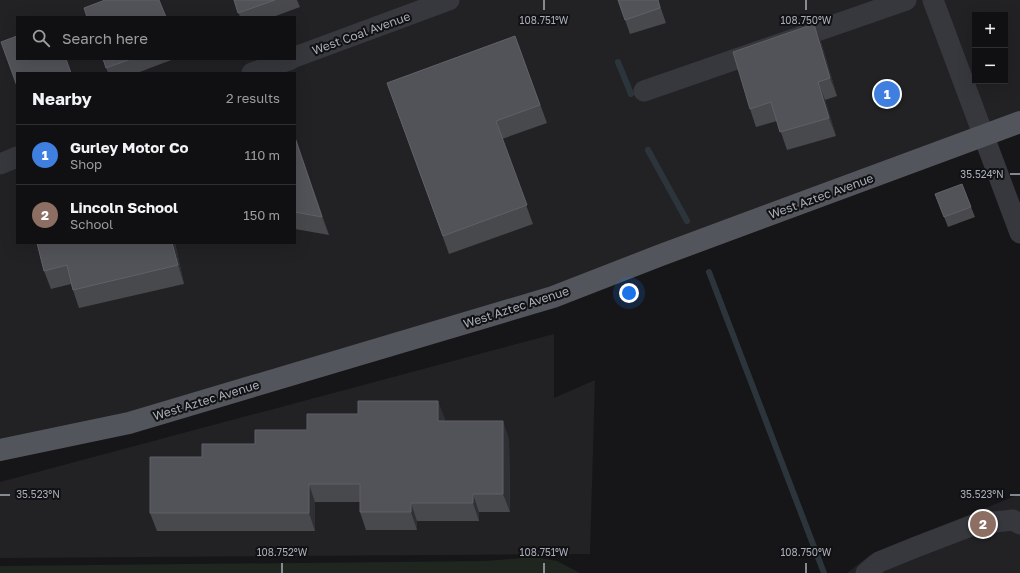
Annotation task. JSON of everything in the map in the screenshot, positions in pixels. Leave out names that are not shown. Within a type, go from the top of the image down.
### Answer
[{"type":"main road","name":"West Aztec Avenue","points":[[0,450],[130,423],[553,297],[661,255],[1020,122]]},
{"type":"street","name":"West Coal Avenue","points":[[296,57],[449,0]]},
{"type":"street","points":[[644,91],[906,0]]},
{"type":"street","points":[[933,0],[1020,233]]},
{"type":"street","points":[[255,72],[288,60]]},
{"type":"street","points":[[0,164],[16,158]]},
{"type":"street","points":[[866,573],[879,562],[976,524],[1013,520],[1020,524]]},
{"type":"shaded area","points":[[0,0],[1020,0],[1020,122],[661,255],[0,450]]},
{"type":"shaded area","points":[[554,334],[554,398],[595,380],[590,554],[0,558],[0,482]]},
{"type":"shaded area","points":[[1020,494],[1020,573],[847,573],[870,555]]},
{"type":"shaded area","points":[[540,558],[557,561],[580,573],[0,573],[0,566],[486,561]]},
{"type":"building","points":[[105,0],[159,0],[166,16],[87,16],[84,8]]},
{"type":"building","points":[[234,0],[275,0],[238,13]]},
{"type":"building","points":[[618,0],[658,0],[660,8],[625,20]]},
{"type":"building","points":[[814,24],[830,78],[818,82],[829,118],[780,132],[771,102],[750,109],[733,52]]},
{"type":"building","points":[[16,36],[16,60],[66,60],[71,72],[16,72],[16,83],[1,42]]},
{"type":"building","points":[[515,36],[540,105],[496,121],[527,205],[443,236],[387,83]]},
{"type":"building","points":[[103,60],[128,60],[106,68]]},
{"type":"building","points":[[296,141],[322,217],[296,212]]},
{"type":"building","points":[[962,184],[971,207],[944,217],[935,194]]},
{"type":"building","points":[[37,244],[172,244],[178,265],[73,290],[67,265],[44,271]]},
{"type":"building","points":[[358,401],[438,401],[438,421],[503,421],[503,494],[473,494],[473,503],[411,503],[411,512],[360,512],[360,484],[309,484],[309,513],[150,513],[150,457],[202,457],[202,444],[255,444],[255,430],[307,430],[307,414],[358,414]]},
{"type":"waterway","points":[[618,62],[631,94]]},
{"type":"waterway","points":[[648,150],[687,221]]},
{"type":"waterway","points":[[709,272],[824,573]]},
{"type":"place","name":"Gurley Motor Co","points":[[887,94]]},
{"type":"place","name":"Lincoln School","points":[[983,524]]}]
